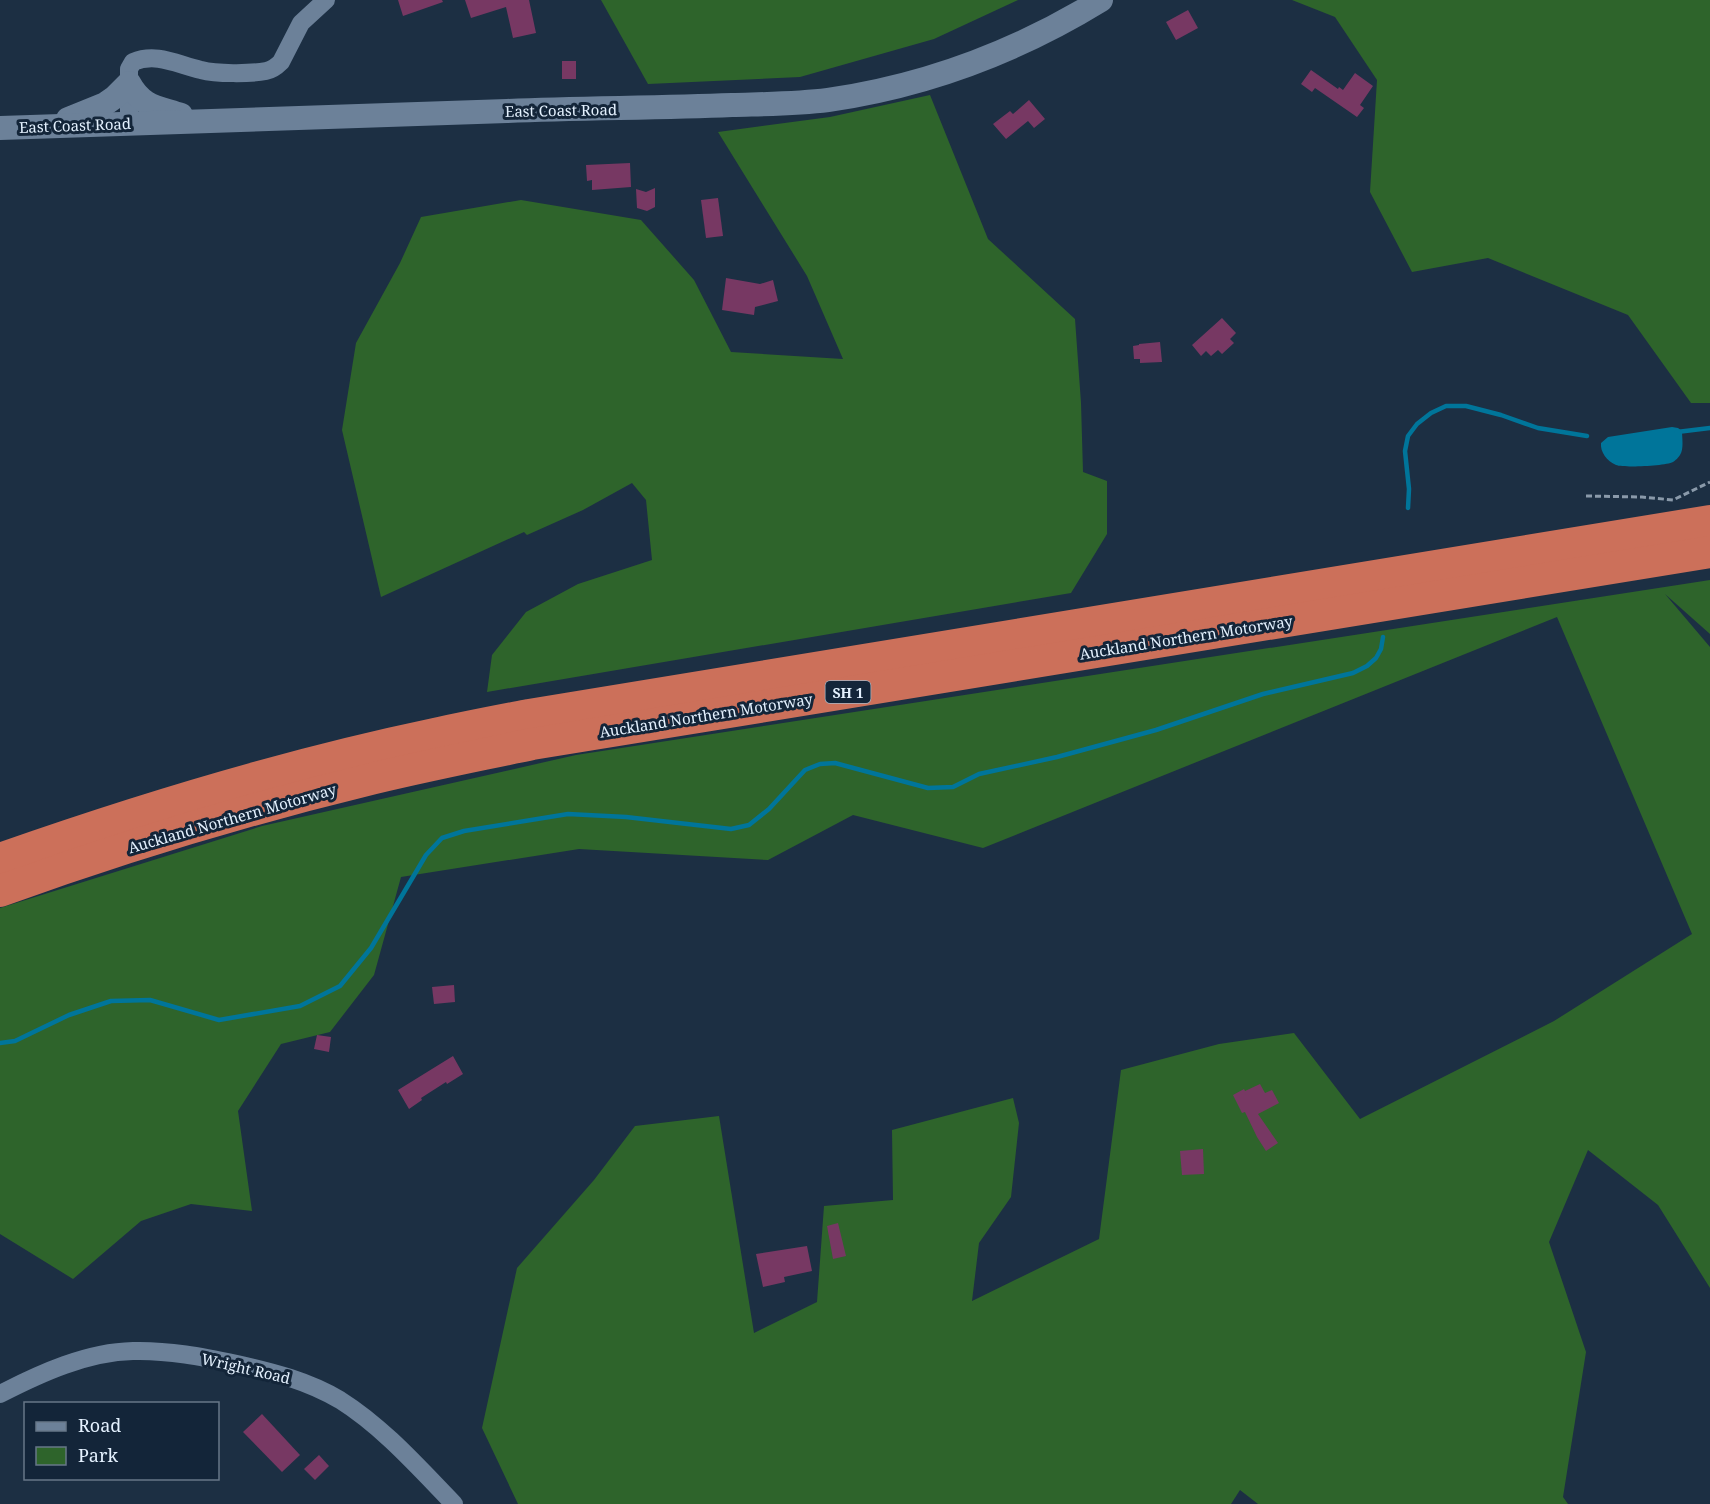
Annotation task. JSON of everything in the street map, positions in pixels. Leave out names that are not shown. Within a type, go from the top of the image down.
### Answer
[{"type":"highway","name":"Auckland Northern Motorway","points":[[0,859],[139,812],[296,767],[529,715],[1710,521]]},
{"type":"highway","name":"Auckland Northern Motorway","points":[[0,891],[82,862],[228,817],[362,781],[532,744],[1710,552]]},
{"type":"main road","name":"East Coast Road","points":[[0,128],[656,108],[827,100],[885,90],[929,79],[981,60],[1071,18],[1101,0]]},
{"type":"main road","points":[[49,126],[105,104],[129,83],[135,94],[144,102],[198,121]]},
{"type":"street","points":[[129,123],[129,83],[133,62],[161,58],[206,71],[258,72],[273,69],[282,62],[301,23],[326,0]]},
{"type":"street","name":"Wright Road","points":[[0,1394],[68,1364],[111,1353],[131,1351],[177,1354],[270,1371],[322,1390],[356,1411],[410,1459],[454,1504]]},
{"type":"path","points":[[1586,496],[1642,496],[1673,500],[1710,483]]},
{"type":"green space","points":[[601,0],[1018,0],[934,39],[800,77],[648,84]]},
{"type":"green space","points":[[1292,0],[1710,0],[1710,403],[1691,403],[1628,315],[1488,258],[1412,272],[1370,192],[1377,80],[1335,17]]},
{"type":"green space","points":[[930,95],[988,239],[1075,319],[1083,472],[1107,481],[1107,534],[1071,593],[487,692],[492,655],[526,612],[578,584],[652,560],[646,500],[632,483],[583,510],[527,535],[524,532],[381,597],[342,430],[356,343],[400,263],[421,217],[521,200],[641,220],[694,280],[731,352],[843,359],[807,276],[718,132],[830,117]]},
{"type":"green space","points":[[1710,580],[1710,634],[1665,594],[1710,647],[1710,1288],[1658,1205],[1588,1150],[1549,1242],[1586,1352],[1563,1497],[1568,1504],[1258,1504],[1240,1490],[1231,1504],[518,1504],[482,1428],[517,1268],[594,1180],[635,1126],[719,1116],[754,1333],[817,1302],[824,1206],[893,1200],[892,1130],[1013,1098],[1019,1123],[1011,1197],[979,1243],[972,1301],[1099,1239],[1121,1070],[1219,1044],[1294,1033],[1360,1119],[1554,1021],[1692,934],[1557,617],[983,848],[853,815],[768,860],[579,849],[401,877],[374,975],[330,1032],[281,1044],[238,1111],[252,1211],[191,1204],[141,1221],[73,1279],[0,1234],[0,908],[262,826],[576,755]]},
{"type":"water","points":[[1672,427],[1682,431],[1681,453],[1673,462],[1620,466],[1610,461],[1602,450],[1601,443],[1608,437]]},
{"type":"building","points":[[398,0],[442,0],[443,2],[403,16]]},
{"type":"building","points":[[465,0],[529,0],[536,33],[513,38],[506,7],[471,18]]},
{"type":"building","points":[[1188,10],[1198,28],[1176,40],[1166,22]]},
{"type":"building","points":[[562,61],[576,61],[576,79],[562,79]]},
{"type":"building","points":[[1311,70],[1338,89],[1339,87],[1343,90],[1355,73],[1373,86],[1360,105],[1364,108],[1357,117],[1315,88],[1312,92],[1301,84]]},
{"type":"building","points":[[1029,100],[1045,119],[1034,128],[1028,121],[1006,139],[993,124],[1010,111],[1013,114]]},
{"type":"building","points":[[630,163],[631,187],[592,190],[592,180],[587,181],[586,165]]},
{"type":"building","points":[[655,188],[655,207],[647,211],[637,208],[636,189],[646,192]]},
{"type":"building","points":[[718,198],[723,236],[706,238],[701,200]]},
{"type":"building","points":[[726,278],[760,284],[773,280],[778,301],[755,307],[754,315],[722,310]]},
{"type":"building","points":[[1222,318],[1236,333],[1230,339],[1234,343],[1222,354],[1218,350],[1211,356],[1206,351],[1201,356],[1192,345]]},
{"type":"building","points":[[1160,342],[1162,362],[1140,363],[1140,359],[1134,359],[1133,346]]},
{"type":"building","points":[[454,985],[455,1002],[434,1004],[432,987]]},
{"type":"building","points":[[317,1035],[331,1037],[329,1052],[314,1049]]},
{"type":"building","points":[[453,1056],[463,1074],[421,1098],[422,1100],[409,1109],[398,1090]]},
{"type":"building","points":[[1260,1084],[1265,1093],[1272,1090],[1279,1103],[1258,1114],[1278,1143],[1266,1151],[1233,1095]]},
{"type":"building","points":[[1203,1149],[1204,1174],[1182,1175],[1180,1151]]},
{"type":"building","points":[[838,1223],[846,1256],[833,1259],[827,1226]]},
{"type":"building","points":[[807,1246],[812,1271],[784,1277],[785,1282],[763,1287],[756,1254]]},
{"type":"building","points":[[262,1414],[300,1455],[282,1472],[243,1432]]},
{"type":"building","points":[[319,1455],[329,1466],[315,1480],[304,1469]]},
{"type":"waterway","points":[[1408,508],[1409,489],[1405,451],[1408,436],[1417,424],[1431,413],[1446,406],[1466,406],[1538,428],[1587,436]]},
{"type":"waterway","points":[[1677,432],[1710,428]]},
{"type":"waterway","points":[[0,1043],[15,1041],[69,1015],[111,1001],[150,1000],[219,1020],[300,1006],[340,986],[371,948],[426,855],[442,838],[464,831],[568,814],[626,817],[731,829],[749,825],[769,809],[805,770],[820,764],[835,763],[928,788],[953,787],[979,774],[1057,757],[1156,730],[1263,694],[1353,673],[1376,658],[1381,649],[1383,637]]}]
